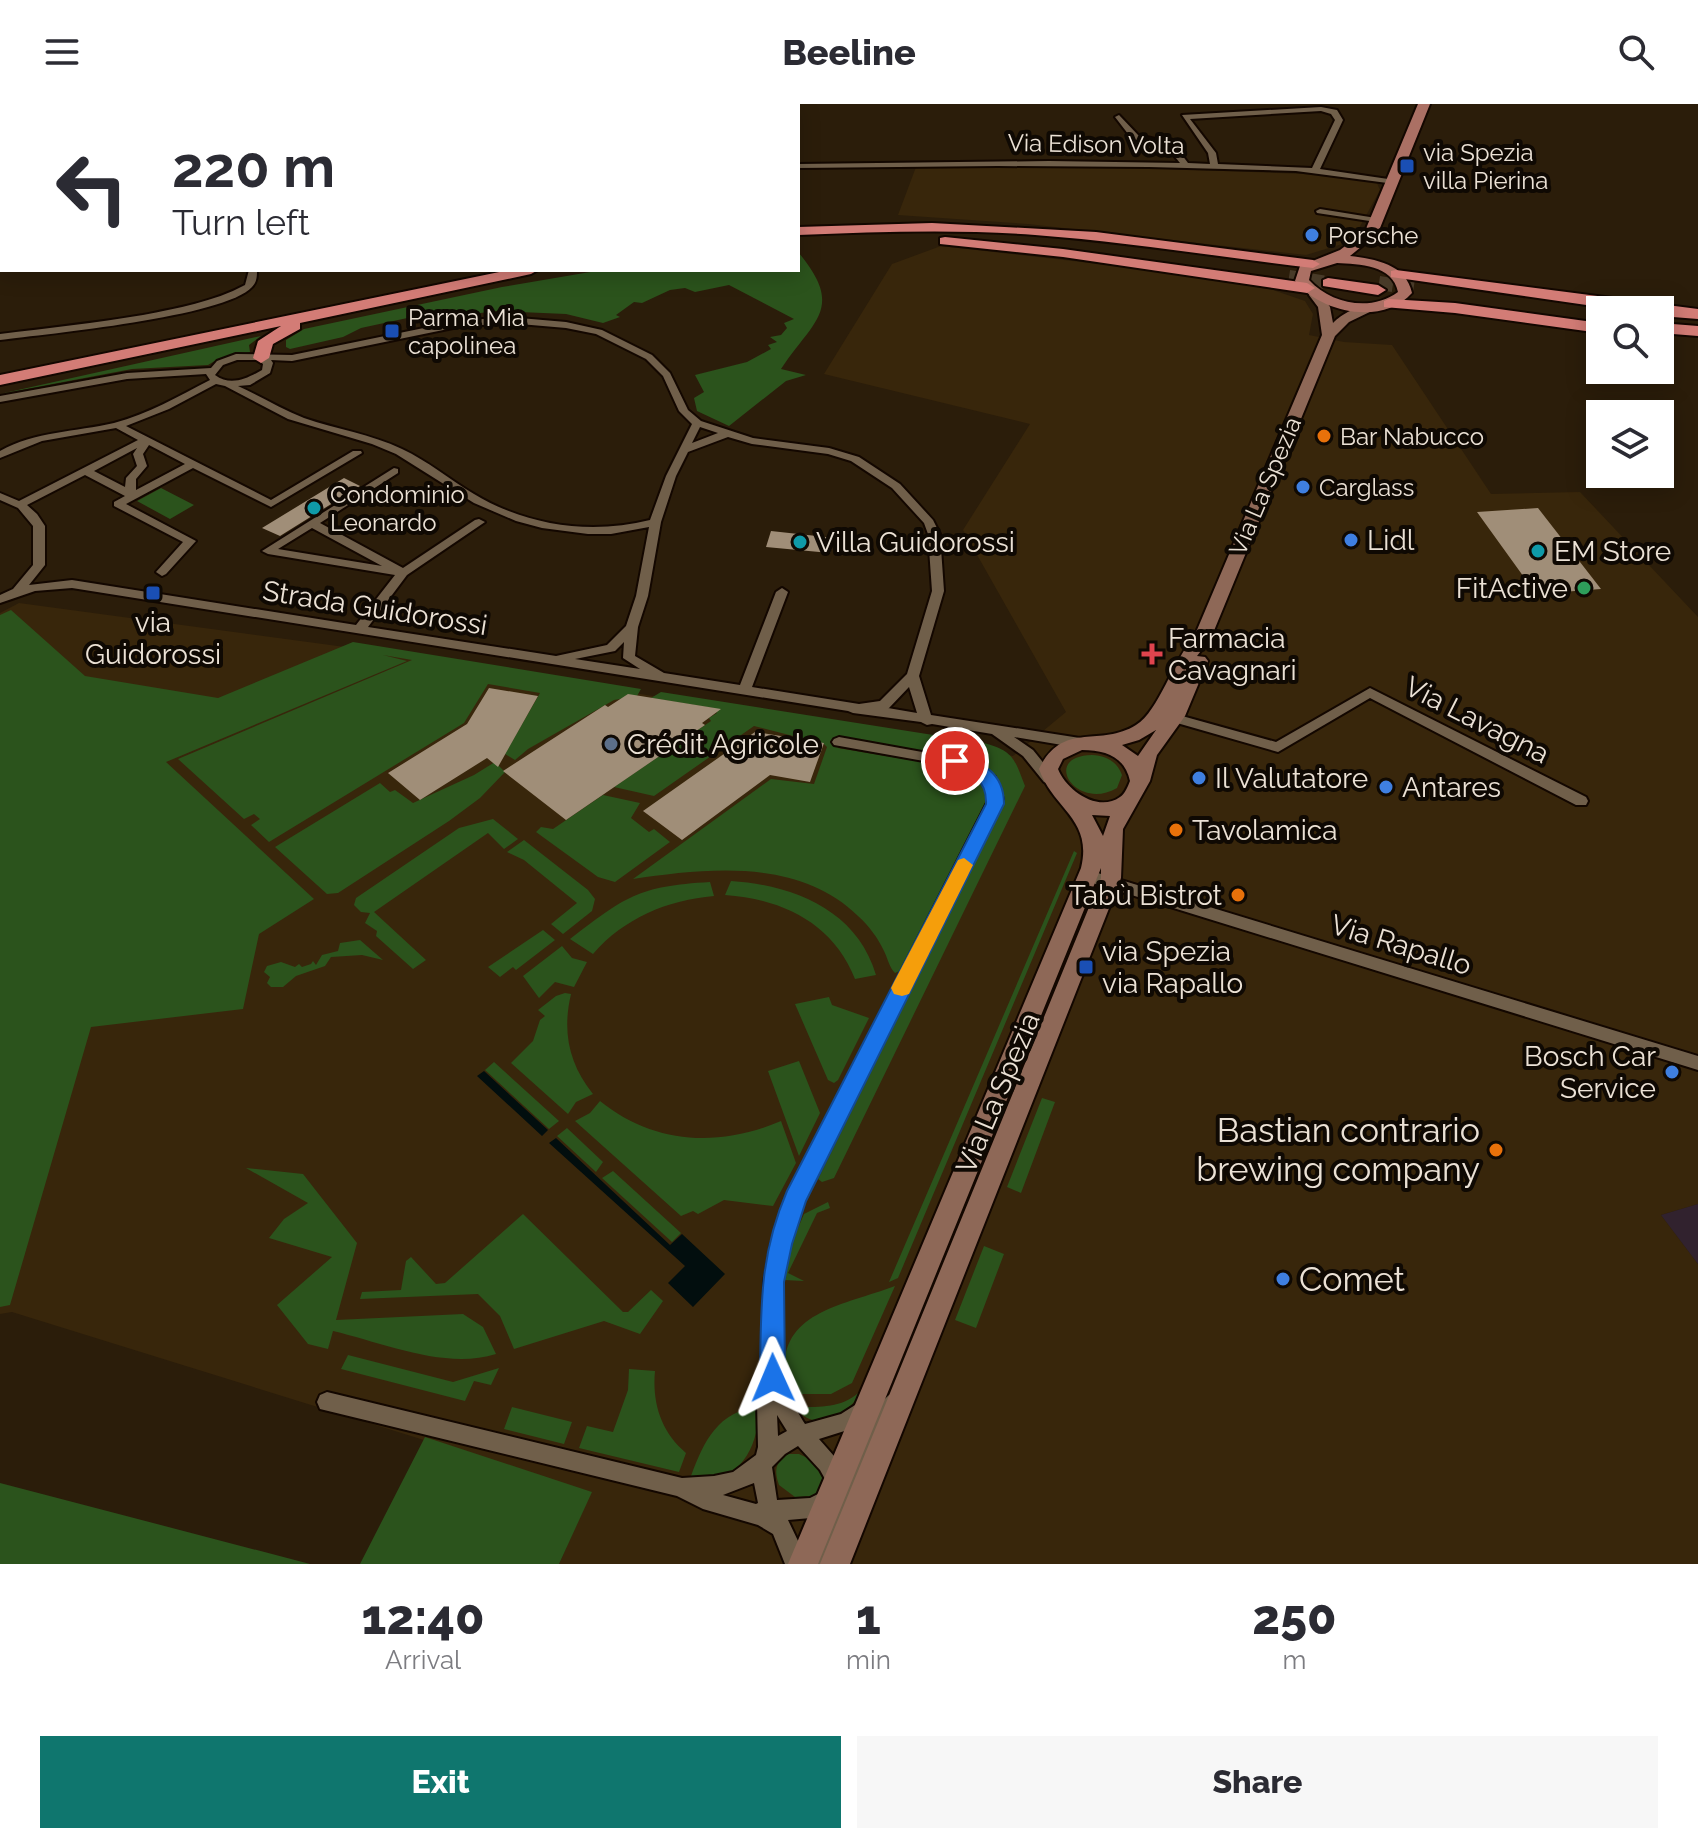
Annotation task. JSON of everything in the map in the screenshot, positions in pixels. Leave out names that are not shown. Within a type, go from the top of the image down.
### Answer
[{"type":"highway","points":[[800,231],[939,226],[1066,233],[1323,271],[1378,286]]},
{"type":"highway","points":[[800,239],[899,237],[1046,244],[1290,274],[1039,237],[851,229]]},
{"type":"highway","points":[[899,237],[1063,253],[1311,291]]},
{"type":"highway","points":[[0,371],[482,272]]},
{"type":"highway","points":[[0,380],[521,272]]},
{"type":"highway","points":[[1393,272],[1586,300]]},
{"type":"highway","points":[[264,362],[266,341],[297,325],[459,285]]},
{"type":"highway","points":[[1586,312],[1418,292],[1586,319]]},
{"type":"highway","points":[[1381,305],[1455,308],[1586,326]]},
{"type":"highway","points":[[1674,312],[1698,314]]},
{"type":"highway","points":[[1674,321],[1698,323]]},
{"type":"highway","points":[[1674,330],[1698,334]]},
{"type":"highway","points":[[1674,335],[1698,334]]},
{"type":"main road","points":[[1323,271],[1373,226],[1424,104]]},
{"type":"main road","points":[[1329,335],[1344,319],[1405,293],[1406,285],[1376,257],[1373,226]]},
{"type":"main road","points":[[1329,335],[1324,307],[1301,275],[1365,262],[1393,272]]},
{"type":"main road","points":[[1311,291],[1342,304],[1381,305]]},
{"type":"main road","name":"Via La Spezia","points":[[803,1564],[1020,1040],[1099,879],[1114,861],[1113,829],[1135,790],[1151,747],[1175,718],[1199,663],[1202,638],[1329,335]]},
{"type":"main road","name":"Via La Spezia","points":[[835,1564],[1040,1055],[1099,879],[1095,837],[1089,824],[1049,779],[1052,759],[1064,749],[1128,737],[1152,725],[1162,711],[1187,656],[1202,638]]},
{"type":"main road","points":[[1065,798],[1082,806],[1103,808],[1135,790],[1137,767],[1125,754],[1108,746],[1085,743]]},
{"type":"street","points":[[1214,166],[1212,153],[1185,117],[1321,109],[1334,112],[1339,120],[1315,170]]},
{"type":"street","points":[[1119,117],[1135,137],[1170,145],[1185,165]]},
{"type":"street","name":"Via Edison Volta","points":[[800,166],[956,162],[1185,165],[1315,170],[1392,182]]},
{"type":"street","points":[[1320,211],[1373,226]]},
{"type":"street","points":[[0,337],[191,307],[246,289],[253,281],[253,272]]},
{"type":"street","points":[[217,379],[220,363],[236,357],[264,362],[292,358],[458,324],[508,320],[566,325],[599,332],[649,357],[667,375],[684,411],[697,423],[765,444],[829,451],[855,459],[896,486],[925,516],[934,534],[938,591],[913,676],[884,705],[853,709]]},
{"type":"street","points":[[261,404],[257,392],[264,362]]},
{"type":"street","points":[[0,399],[127,376],[260,378]]},
{"type":"street","points":[[217,379],[245,392],[261,404],[300,420],[372,440],[403,453],[479,501],[517,518],[559,527],[626,530],[655,522]]},
{"type":"street","points":[[0,455],[13,446],[36,439],[117,425],[154,412],[217,379]]},
{"type":"street","points":[[668,679],[629,658],[632,627],[642,596],[655,522],[671,476],[697,423]]},
{"type":"street","points":[[117,425],[271,504],[357,453]]},
{"type":"street","points":[[686,449],[726,434]]},
{"type":"street","points":[[19,505],[144,441]]},
{"type":"street","points":[[132,495],[131,478],[142,466],[138,454],[144,441]]},
{"type":"street","points":[[162,572],[190,541],[118,504],[194,463]]},
{"type":"street","points":[[86,471],[132,495]]},
{"type":"street","points":[[394,471],[268,551],[403,573]]},
{"type":"street","points":[[0,496],[19,505],[33,516],[39,526],[39,565],[18,591]]},
{"type":"street","points":[[359,630],[403,573],[479,522]]},
{"type":"street","points":[[312,523],[403,573]]},
{"type":"street","points":[[626,530],[651,541]]},
{"type":"street","name":"Strada Guidorossi","points":[[0,599],[50,583],[72,584],[927,721],[1085,743]]},
{"type":"street","points":[[744,691],[782,592]]},
{"type":"street","points":[[549,660],[611,648],[632,627]]},
{"type":"street","points":[[913,676],[927,721]]},
{"type":"street","name":"Via Lavagna","points":[[1175,718],[1278,747],[1370,692],[1581,801]]},
{"type":"street","name":"Strada Guidorossi","points":[[994,731],[1024,749],[1049,779]]},
{"type":"street","points":[[770,1453],[767,1399],[773,1378],[773,1282],[780,1244],[795,1199],[996,799],[995,789],[986,776],[967,764],[839,742]]},
{"type":"street","name":"Via Rapallo","points":[[1099,879],[1698,1063]]},
{"type":"street","points":[[743,1510],[795,1510],[835,1492],[818,1451],[801,1434],[786,1410],[773,1378]]},
{"type":"street","name":"Via La Spezia","points":[[679,1487],[717,1486],[732,1482],[758,1468],[770,1453],[801,1434],[851,1420],[866,1406],[873,1394]]},
{"type":"street","name":"Via La Spezia","points":[[819,1564],[840,1510],[835,1492],[854,1478],[881,1413],[904,1394]]},
{"type":"street","points":[[327,1402],[679,1487],[703,1499],[769,1519],[783,1533]]},
{"type":"street","points":[[786,1410],[800,1424],[823,1430]]},
{"type":"street","points":[[795,1564],[789,1543],[771,1511],[761,1470],[770,1453],[797,1442],[818,1451]]},
{"type":"street","points":[[762,1483],[774,1501],[795,1510]]},
{"type":"shaded area","points":[[916,167],[1141,168],[1357,176],[1376,181],[1380,190],[1352,241],[1306,255],[1028,224],[898,215]]},
{"type":"shaded area","points":[[941,246],[1186,274],[1273,290],[1305,301],[1313,314],[1309,335],[1344,342],[1392,345],[1491,494],[1580,492],[1698,617],[1698,1204],[1661,1215],[1698,1264],[1698,1564],[559,1564],[591,1492],[12,1312],[0,1314],[0,613],[19,603],[412,656],[1013,756],[1066,712],[963,530],[1030,424],[824,374],[892,264]]},
{"type":"shaded area","points":[[484,1071],[548,1130],[542,1136],[477,1076]]},
{"type":"shaded area","points":[[556,1138],[670,1245],[682,1234],[725,1274],[693,1307],[668,1283],[685,1266],[549,1143]]},
{"type":"shaded area","points":[[1698,1204],[1698,1264],[1661,1215]]},
{"type":"green space","points":[[800,255],[820,287],[822,301],[820,314],[781,369],[806,375],[786,381],[729,426],[697,411],[694,398],[704,392],[695,375],[747,362],[771,349],[768,345],[777,342],[770,337],[781,335],[787,328],[784,323],[794,319],[729,285],[695,292],[685,288],[670,290],[642,303],[634,302],[616,315],[620,317],[603,323],[566,314],[497,311],[430,319],[412,317],[361,328],[343,337],[290,349],[286,347],[286,340],[304,329],[502,287],[590,272],[800,272]]},
{"type":"green space","points":[[261,336],[249,345],[250,352],[218,359],[208,365],[132,369],[0,394]]},
{"type":"green space","points":[[161,488],[194,505],[170,519],[137,501]]},
{"type":"green space","points":[[11,610],[85,676],[218,698],[353,642],[641,689],[637,696],[614,700],[528,749],[515,760],[505,754],[540,693],[488,684],[464,723],[269,842],[251,825],[260,819],[254,814],[244,819],[178,759],[412,660],[383,655],[407,661],[166,762],[314,899],[259,934],[243,1009],[91,1027],[10,1305],[0,1307],[0,615]]},
{"type":"green space","points":[[661,692],[984,743],[1008,753],[1019,769],[1025,786],[834,1178],[822,1182],[818,1179],[1002,808],[1002,786],[984,766],[966,758],[841,737],[838,748],[964,769],[985,786],[987,803],[902,970],[895,973],[879,941],[862,920],[834,897],[808,884],[781,876],[722,871],[633,879],[771,779],[814,784],[827,747],[754,726],[654,796],[614,787],[711,721],[709,718],[717,713],[713,708],[651,698]]},
{"type":"green space","points":[[1092,755],[1106,758],[1117,766],[1122,775],[1117,788],[1102,794],[1088,793],[1070,781],[1066,772],[1068,764],[1076,758]]},
{"type":"green space","points":[[495,762],[505,772],[480,798],[338,893],[327,894],[275,847],[380,783],[390,792],[395,790],[413,803]]},
{"type":"green space","points":[[603,795],[640,803],[631,818],[649,832],[654,829],[670,842],[615,882],[598,877],[536,832],[541,827],[553,829]]},
{"type":"green space","points":[[493,819],[518,839],[504,849],[488,833],[374,912],[426,960],[413,969],[376,936],[377,931],[365,923],[370,913],[361,912],[354,905],[356,898],[459,828]]},
{"type":"green space","points":[[524,840],[588,890],[595,899],[592,911],[563,934],[551,924],[577,903],[524,860],[507,852]]},
{"type":"green space","points":[[1074,851],[1077,853],[898,1278],[889,1282]]},
{"type":"green space","points":[[731,881],[777,888],[820,905],[854,933],[867,952],[876,975],[855,979],[833,943],[803,918],[766,902],[725,895]]},
{"type":"green space","points":[[710,882],[714,896],[680,902],[648,913],[619,930],[593,954],[570,939],[634,896],[665,887]]},
{"type":"green space","points":[[543,930],[555,940],[516,970],[513,967],[500,977],[488,967]]},
{"type":"green space","points":[[360,940],[383,960],[362,955],[331,957],[325,966],[296,976],[283,987],[271,987],[267,983],[270,977],[264,972],[267,966],[281,962],[302,967],[313,961],[316,965],[322,955],[338,951],[340,943]]},
{"type":"green space","points":[[562,946],[572,958],[587,962],[574,987],[555,982],[539,998],[523,976]]},
{"type":"green space","points":[[565,993],[571,994],[567,1021],[573,1059],[593,1094],[576,1102],[568,1114],[511,1063],[533,1041],[540,1020],[545,1016],[538,1010]]},
{"type":"green space","points":[[829,997],[832,1005],[869,1018],[834,1083],[828,1080],[795,1004]]},
{"type":"green space","points":[[799,1061],[820,1113],[799,1156],[768,1071]]},
{"type":"green space","points":[[494,1062],[559,1121],[549,1129],[485,1070]]},
{"type":"green space","points":[[1042,1098],[1055,1102],[1021,1193],[1007,1187]]},
{"type":"green space","points":[[600,1101],[642,1126],[687,1137],[734,1135],[781,1121],[796,1163],[773,1206],[724,1200],[698,1214],[693,1211],[681,1216],[575,1121],[590,1113]]},
{"type":"green space","points":[[567,1128],[603,1162],[596,1172],[557,1136]]},
{"type":"green space","points":[[246,1168],[303,1174],[357,1243],[336,1320],[463,1314],[483,1327],[496,1354],[456,1359],[435,1357],[333,1331],[328,1349],[308,1344],[277,1305],[332,1257],[269,1238],[284,1219],[308,1203]]},
{"type":"green space","points":[[613,1171],[681,1233],[672,1242],[602,1178]]},
{"type":"green space","points":[[828,1202],[830,1208],[817,1213],[788,1273],[804,1281],[784,1280],[792,1242],[804,1214]]},
{"type":"green space","points":[[523,1214],[623,1312],[628,1312],[651,1290],[663,1301],[640,1334],[604,1321],[514,1349],[500,1316],[478,1294],[360,1299],[362,1292],[401,1290],[406,1261],[411,1257],[436,1284],[445,1283]]},
{"type":"green space","points":[[984,1246],[1004,1254],[976,1328],[955,1320]]},
{"type":"green space","points":[[895,1286],[852,1383],[831,1394],[788,1394],[784,1367],[788,1346],[798,1330],[830,1308]]},
{"type":"green space","points":[[348,1355],[453,1382],[499,1368],[491,1385],[474,1381],[465,1401],[341,1369]]},
{"type":"green space","points":[[629,1369],[655,1371],[655,1394],[660,1416],[670,1436],[686,1453],[679,1472],[579,1448],[587,1426],[613,1432],[628,1390]]},
{"type":"green space","points":[[865,1386],[852,1404],[834,1418],[813,1420],[794,1407],[842,1403]]},
{"type":"green space","points":[[512,1407],[572,1422],[564,1444],[504,1429]]},
{"type":"green space","points":[[759,1407],[755,1436],[743,1461],[722,1476],[691,1476],[714,1430],[733,1415]]},
{"type":"green space","points":[[425,1437],[592,1492],[559,1564],[360,1564]]},
{"type":"green space","points":[[788,1454],[799,1454],[816,1462],[824,1482],[816,1496],[795,1497],[779,1485],[777,1467]]},
{"type":"green space","points":[[0,1483],[310,1564],[0,1564]]},
{"type":"building","name":"Condominio Leonardo","points":[[344,478],[360,486],[280,536],[262,528]]},
{"type":"building","name":"EM Store","points":[[1538,508],[1601,589],[1536,594],[1477,512]]},
{"type":"building","name":"Villa Guidorossi","points":[[771,531],[835,538],[830,553],[766,547]]},
{"type":"building","points":[[489,688],[538,696],[498,767],[487,758],[420,800],[388,773],[467,724]]},
{"type":"building","name":"Crédit Agricole","points":[[628,694],[721,709],[702,723],[705,725],[566,820],[503,771],[605,705],[608,707]]},
{"type":"building","name":"Crédit Agricole","points":[[755,732],[824,743],[810,782],[770,775],[682,840],[643,811]]},
{"type":"tunnel","points":[[1289,277],[1328,283]]},
{"type":"tunnel","points":[[1379,283],[1419,289]]},
{"type":"slow traffic","points":[[902,988],[964,865]]},
{"type":"place","name":"via Spezia villa Pierina","points":[[1407,166]]},
{"type":"place","name":"Porsche","points":[[1312,235]]},
{"type":"place","name":"Parma Mia capolinea","points":[[392,331]]},
{"type":"place","name":"Bar Nabucco","points":[[1324,436]]},
{"type":"place","name":"Carglass","points":[[1303,487]]},
{"type":"place","name":"Condominio Leonardo","points":[[314,508]]},
{"type":"place","name":"Lidl","points":[[1351,540]]},
{"type":"place","name":"Villa Guidorossi","points":[[800,542]]},
{"type":"place","name":"EM Store","points":[[1538,551]]},
{"type":"place","name":"FitActive","points":[[1584,588]]},
{"type":"place","name":"via Guidorossi","points":[[153,593]]},
{"type":"place","name":"Farmacia Cavagnari","points":[[1152,654]]},
{"type":"place","name":"Crédit Agricole","points":[[611,744]]},
{"type":"place","name":"Il Valutatore","points":[[1199,778]]},
{"type":"place","name":"Antares","points":[[1386,787]]},
{"type":"place","name":"Tavolamica","points":[[1176,830]]},
{"type":"place","name":"Tabù Bistrot","points":[[1238,895]]},
{"type":"place","name":"via Spezia via Rapallo","points":[[1086,967]]},
{"type":"place","name":"Bosch Car Service","points":[[1672,1072]]},
{"type":"place","name":"Bastian contrario brewing company","points":[[1496,1150]]},
{"type":"place","name":"Comet","points":[[1283,1279]]},
{"type":"route","points":[[773,1378],[771,1303],[774,1270],[795,1199],[995,804],[995,789],[983,772],[955,761]]}]
